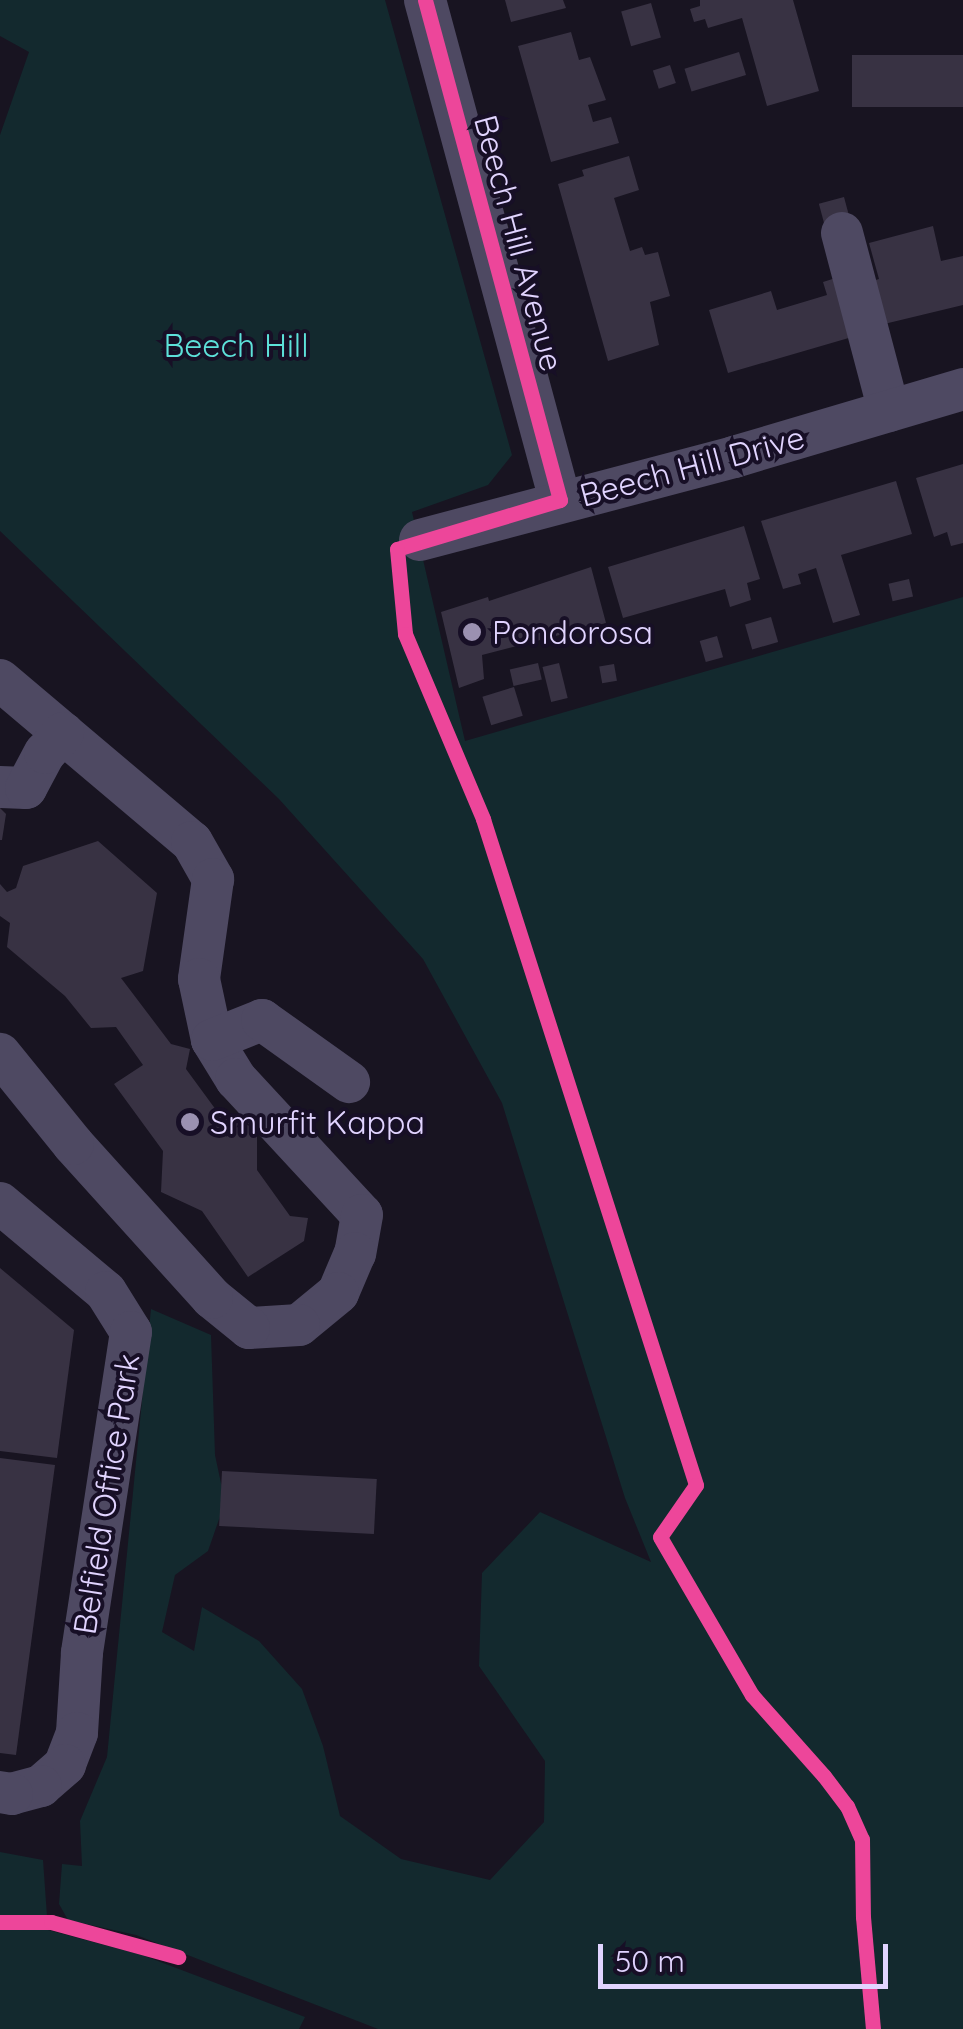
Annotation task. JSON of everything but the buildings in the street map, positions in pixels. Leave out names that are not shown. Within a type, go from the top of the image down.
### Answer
[{"type":"street","name":"Beech Hill Avenue","points":[[425,0],[560,500]]},
{"type":"street","points":[[842,233],[890,411]]},
{"type":"street","name":"Beech Hill Drive","points":[[420,540],[560,500],[734,458],[963,389]]},
{"type":"street","points":[[0,680],[192,842],[213,879],[200,979],[212,1040],[236,1078],[362,1215],[355,1253],[338,1293],[300,1325],[249,1328],[212,1298],[73,1144],[0,1054]]},
{"type":"street","points":[[0,787],[26,788],[45,753],[63,733]]},
{"type":"street","points":[[212,1040],[262,1020],[349,1082]]},
{"type":"street","name":"Belfield Office Park","points":[[0,1203],[106,1292],[131,1332],[82,1654],[77,1732],[65,1765],[41,1786],[12,1794],[0,1792]]},
{"type":"green space","name":"Beech Hill","points":[[0,0],[385,0],[512,455],[488,485],[412,512],[465,741],[963,597],[963,2029],[378,2029],[136,1935],[68,1920],[59,1904],[62,1864],[82,1866],[80,1821],[107,1757],[151,1309],[211,1335],[215,1455],[225,1502],[208,1551],[175,1575],[162,1632],[194,1651],[202,1607],[259,1641],[302,1689],[323,1746],[340,1816],[401,1859],[490,1880],[544,1822],[545,1761],[479,1666],[482,1573],[540,1512],[651,1562],[625,1498],[502,1103],[423,959],[279,799],[0,531],[0,135],[29,52],[0,36]]},
{"type":"green space","points":[[0,1852],[43,1860],[48,1930],[142,1955],[305,2017],[299,2029],[0,2029]]},
{"type":"cycle path","points":[[425,0],[560,500],[397,549],[405,634],[483,819],[696,1485],[660,1537],[752,1695],[847,1806],[862,1839],[863,1917],[873,2029]]},
{"type":"cycle path","points":[[0,1922],[51,1922],[178,1957]]},
{"type":"place","name":"Pondorosa","points":[[472,632]]},
{"type":"place","name":"Smurfit Kappa","points":[[190,1122]]}]
